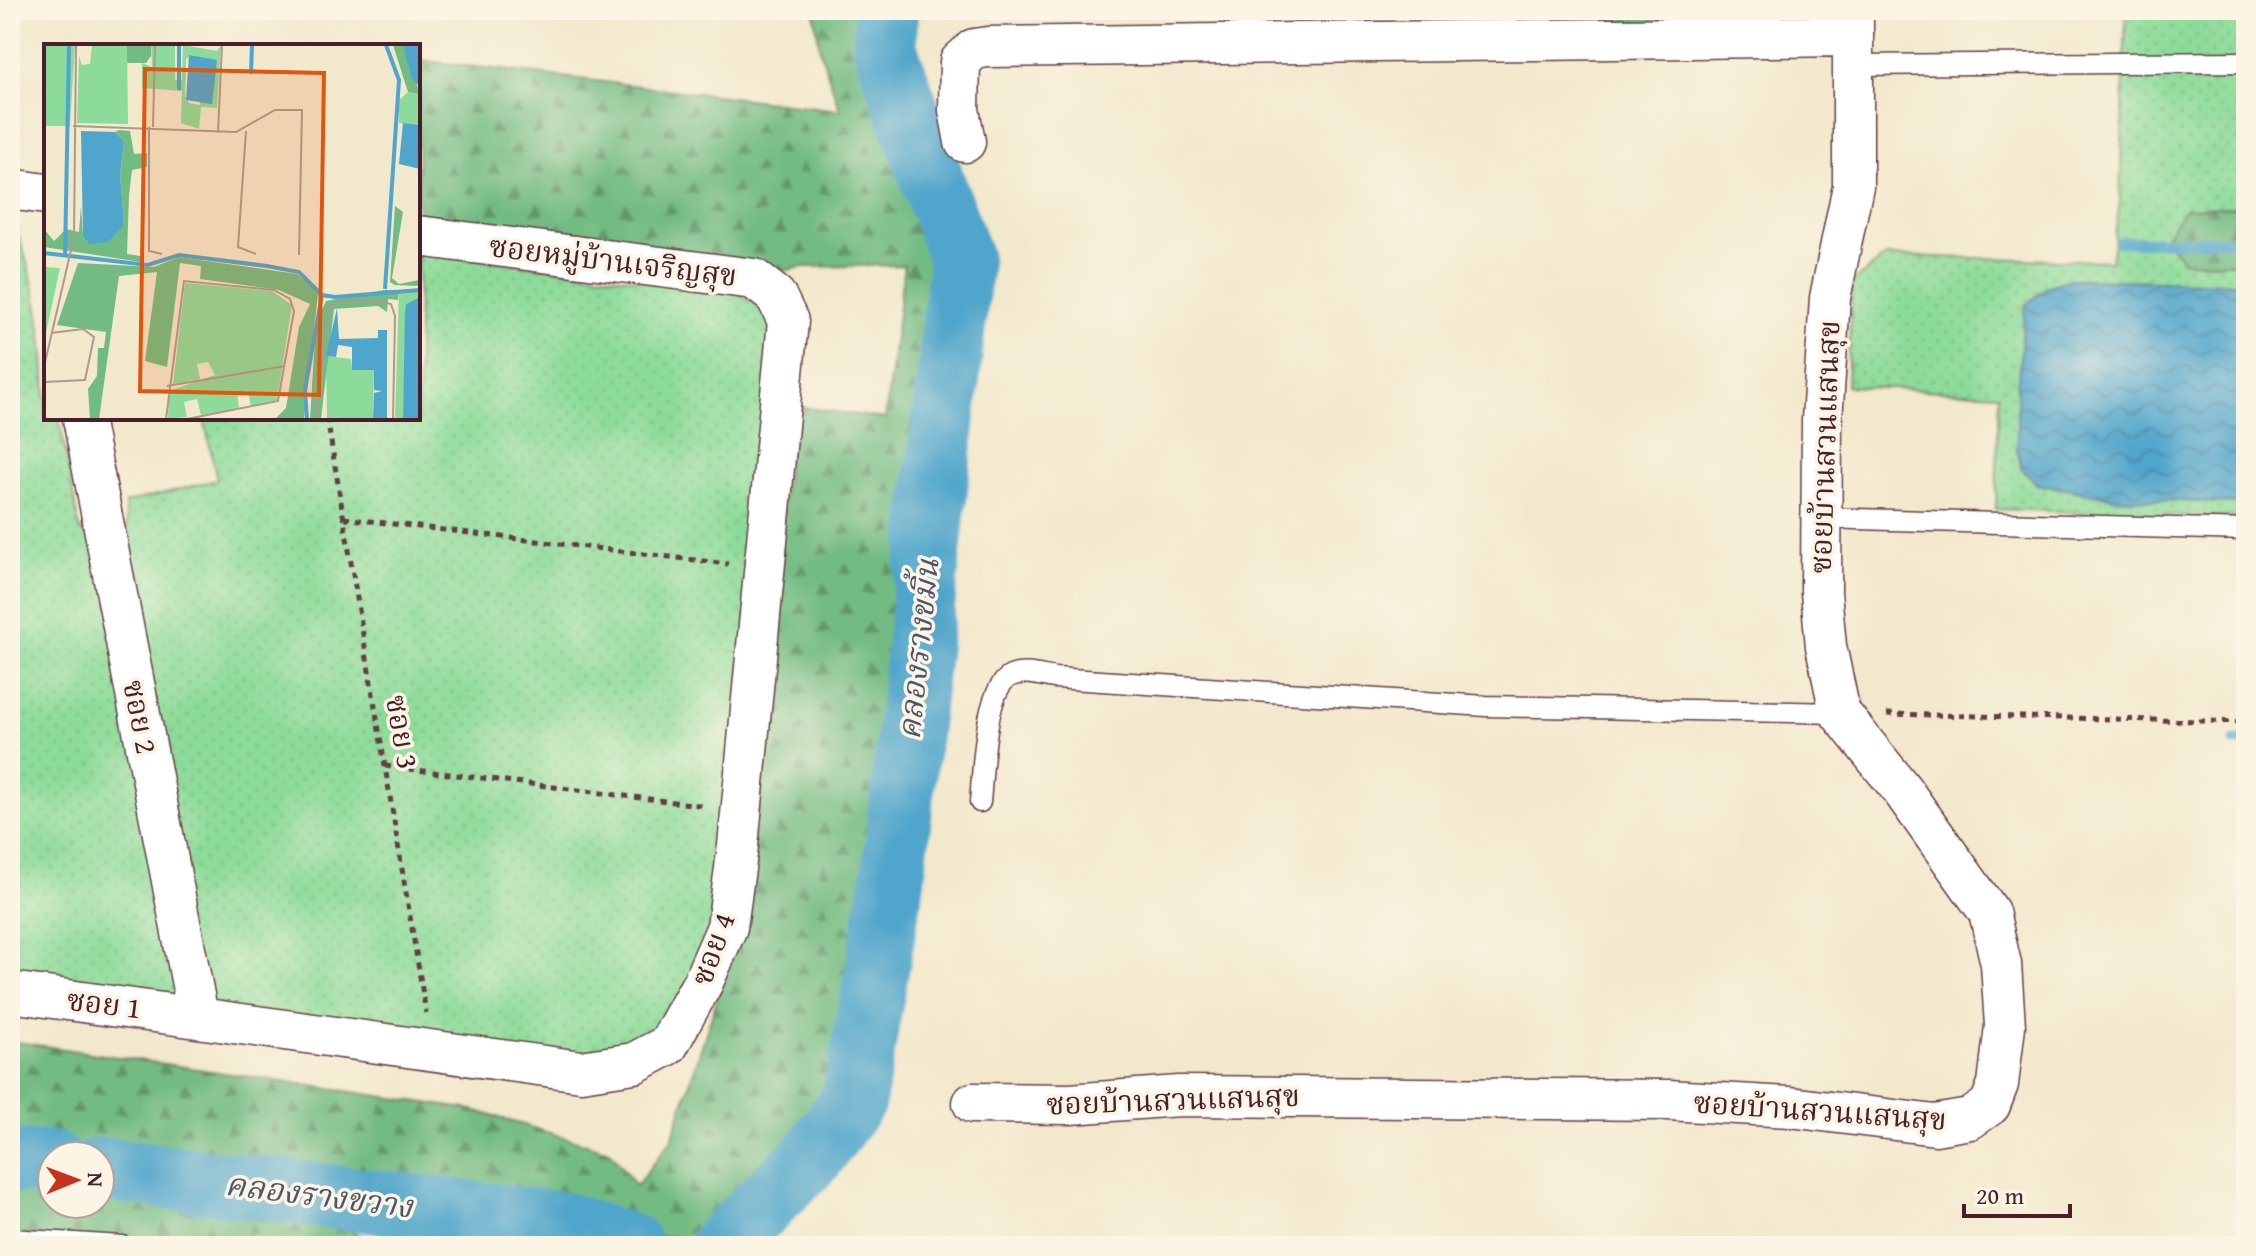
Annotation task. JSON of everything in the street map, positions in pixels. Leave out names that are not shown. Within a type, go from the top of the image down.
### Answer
[{"type":"street","points":[[965,142],[959,110],[960,62],[974,49],[988,47],[1852,37]]},
{"type":"street","name":"ซอยบ้านสวนแสนสุข","points":[[973,1103],[1070,1104],[1179,1096],[1668,1100],[1790,1107],[1935,1125],[1970,1119],[1990,1105],[1998,1084],[2005,1026],[2001,964],[1989,912],[1902,790],[1840,713],[1826,646],[1821,518],[1822,420],[1830,298],[1853,186],[1852,37]]},
{"type":"street","name":"ซอยหมู่บ้านเจริญสุข","points":[[420,236],[754,279],[776,296],[788,321]]},
{"type":"street","name":"ซอย 4","points":[[198,1016],[433,1053],[581,1071],[634,1063],[668,1045],[703,982],[727,927],[788,321]]},
{"type":"street","name":"ซอย 2","points":[[83,420],[198,1016]]},
{"type":"street","name":"ซอย 1","points":[[10,992],[198,1016]]},
{"type":"lane","points":[[1852,37],[2246,62]]},
{"type":"lane","points":[[1821,518],[2246,530]]},
{"type":"lane","points":[[980,802],[989,721],[996,691],[1003,681],[1025,673],[1055,678],[1486,706],[1840,713]]},
{"type":"lane","points":[[10,1239],[122,1246]]},
{"type":"path","name":"ซอย 3","points":[[327,420],[433,1053]]},
{"type":"path","points":[[344,518],[764,568]]},
{"type":"path","points":[[1840,713],[2246,722]]},
{"type":"path","points":[[385,766],[741,810]]},
{"type":"green space","points":[[814,10],[870,10],[876,86],[946,262],[940,381],[885,843],[839,1091],[756,1199],[701,1239],[633,1235],[116,1156],[116,1140],[36,1140],[36,1156],[10,1156],[10,1041],[473,1110],[610,1151],[636,1186],[672,1139],[728,964],[794,406],[885,419],[904,265],[802,267],[773,273],[420,222],[420,60],[840,110],[820,50]]},
{"type":"green space","points":[[1559,10],[1668,10],[1669,23],[1571,26]]},
{"type":"green space","points":[[2126,10],[2246,10],[2246,207],[2186,208],[2185,262],[2246,263],[2246,283],[2071,279],[2017,389],[2017,449],[2022,469],[2115,498],[2246,504],[2246,518],[1996,509],[1999,394],[1847,386],[1852,283],[1886,256],[2111,261],[2120,201]]},
{"type":"green space","points":[[2246,207],[2246,263],[2185,262],[2164,238],[2186,208]]},
{"type":"green space","points":[[10,213],[28,265],[39,314],[44,363],[44,420],[59,420],[80,531],[127,529],[125,503],[217,480],[204,420],[420,420],[420,252],[733,291],[762,306],[773,332],[718,918],[664,1032],[626,1055],[568,1059],[10,981],[10,762],[19,760],[10,705]]},
{"type":"green space","points":[[36,1187],[36,1220],[116,1220],[116,1196],[261,1220],[317,1216],[373,1241],[504,1230],[553,1240],[565,1246],[10,1246],[10,1192]]},
{"type":"water","points":[[2071,279],[2246,283],[2246,504],[2115,498],[2037,484],[2022,469],[2017,450],[2017,389],[2025,306],[2048,286]]},
{"type":"waterway","name":"คลองรางขมิ้น","points":[[721,1246],[813,1156],[854,1100],[893,879],[961,260],[885,47],[886,10]]},
{"type":"waterway","points":[[2120,242],[2246,240]]},
{"type":"waterway","points":[[2235,741],[2246,741]]},
{"type":"waterway","name":"คลองรางขวาง","points":[[10,1161],[36,1162]]},
{"type":"waterway","name":"คลองรางขวาง","points":[[116,1171],[563,1224],[631,1246]]}]
